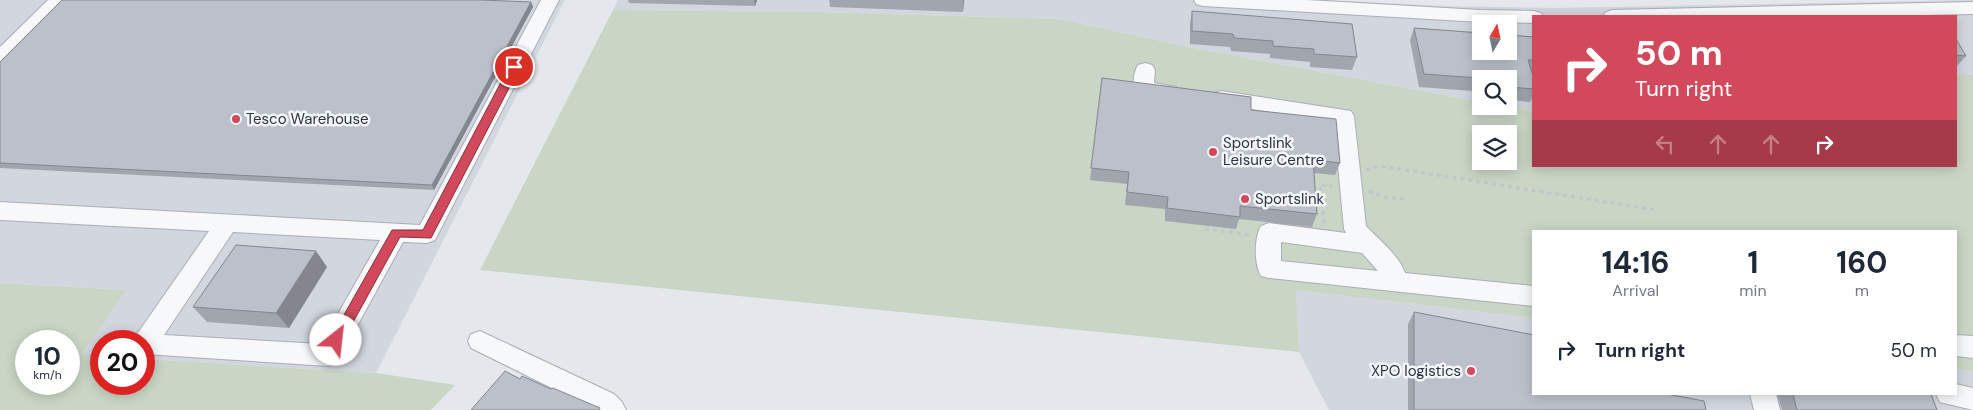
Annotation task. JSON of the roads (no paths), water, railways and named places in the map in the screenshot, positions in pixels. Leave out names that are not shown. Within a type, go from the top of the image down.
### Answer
[{"type":"lane","points":[[0,58],[59,0]]},
{"type":"lane","points":[[0,212],[426,234],[550,0]]},
{"type":"lane","points":[[1203,0],[1532,17]]},
{"type":"lane","points":[[1658,15],[1973,8]]},
{"type":"lane","points":[[1146,70],[1144,89],[1264,103],[1344,116],[1355,229],[1368,241],[1394,272],[1395,282]]},
{"type":"lane","points":[[226,224],[144,344],[328,355],[396,233]]},
{"type":"lane","points":[[1368,241],[1362,244],[1269,232],[1269,269],[1532,296]]},
{"type":"lane","points":[[480,341],[605,402],[613,410]]},
{"type":"lane","points":[[1957,345],[1973,347]]},
{"type":"lane","points":[[504,381],[522,360]]},
{"type":"lane","points":[[1763,395],[1767,410]]},
{"type":"lane","points":[[1954,395],[1973,399]]},
{"type":"place","name":"Tesco Warehouse","points":[[236,119]]},
{"type":"place","name":"Sportslink Leisure Centre","points":[[1213,152]]},
{"type":"place","name":"Sportslink","points":[[1245,199]]},
{"type":"place","name":"XPO logistics","points":[[1471,371]]}]
